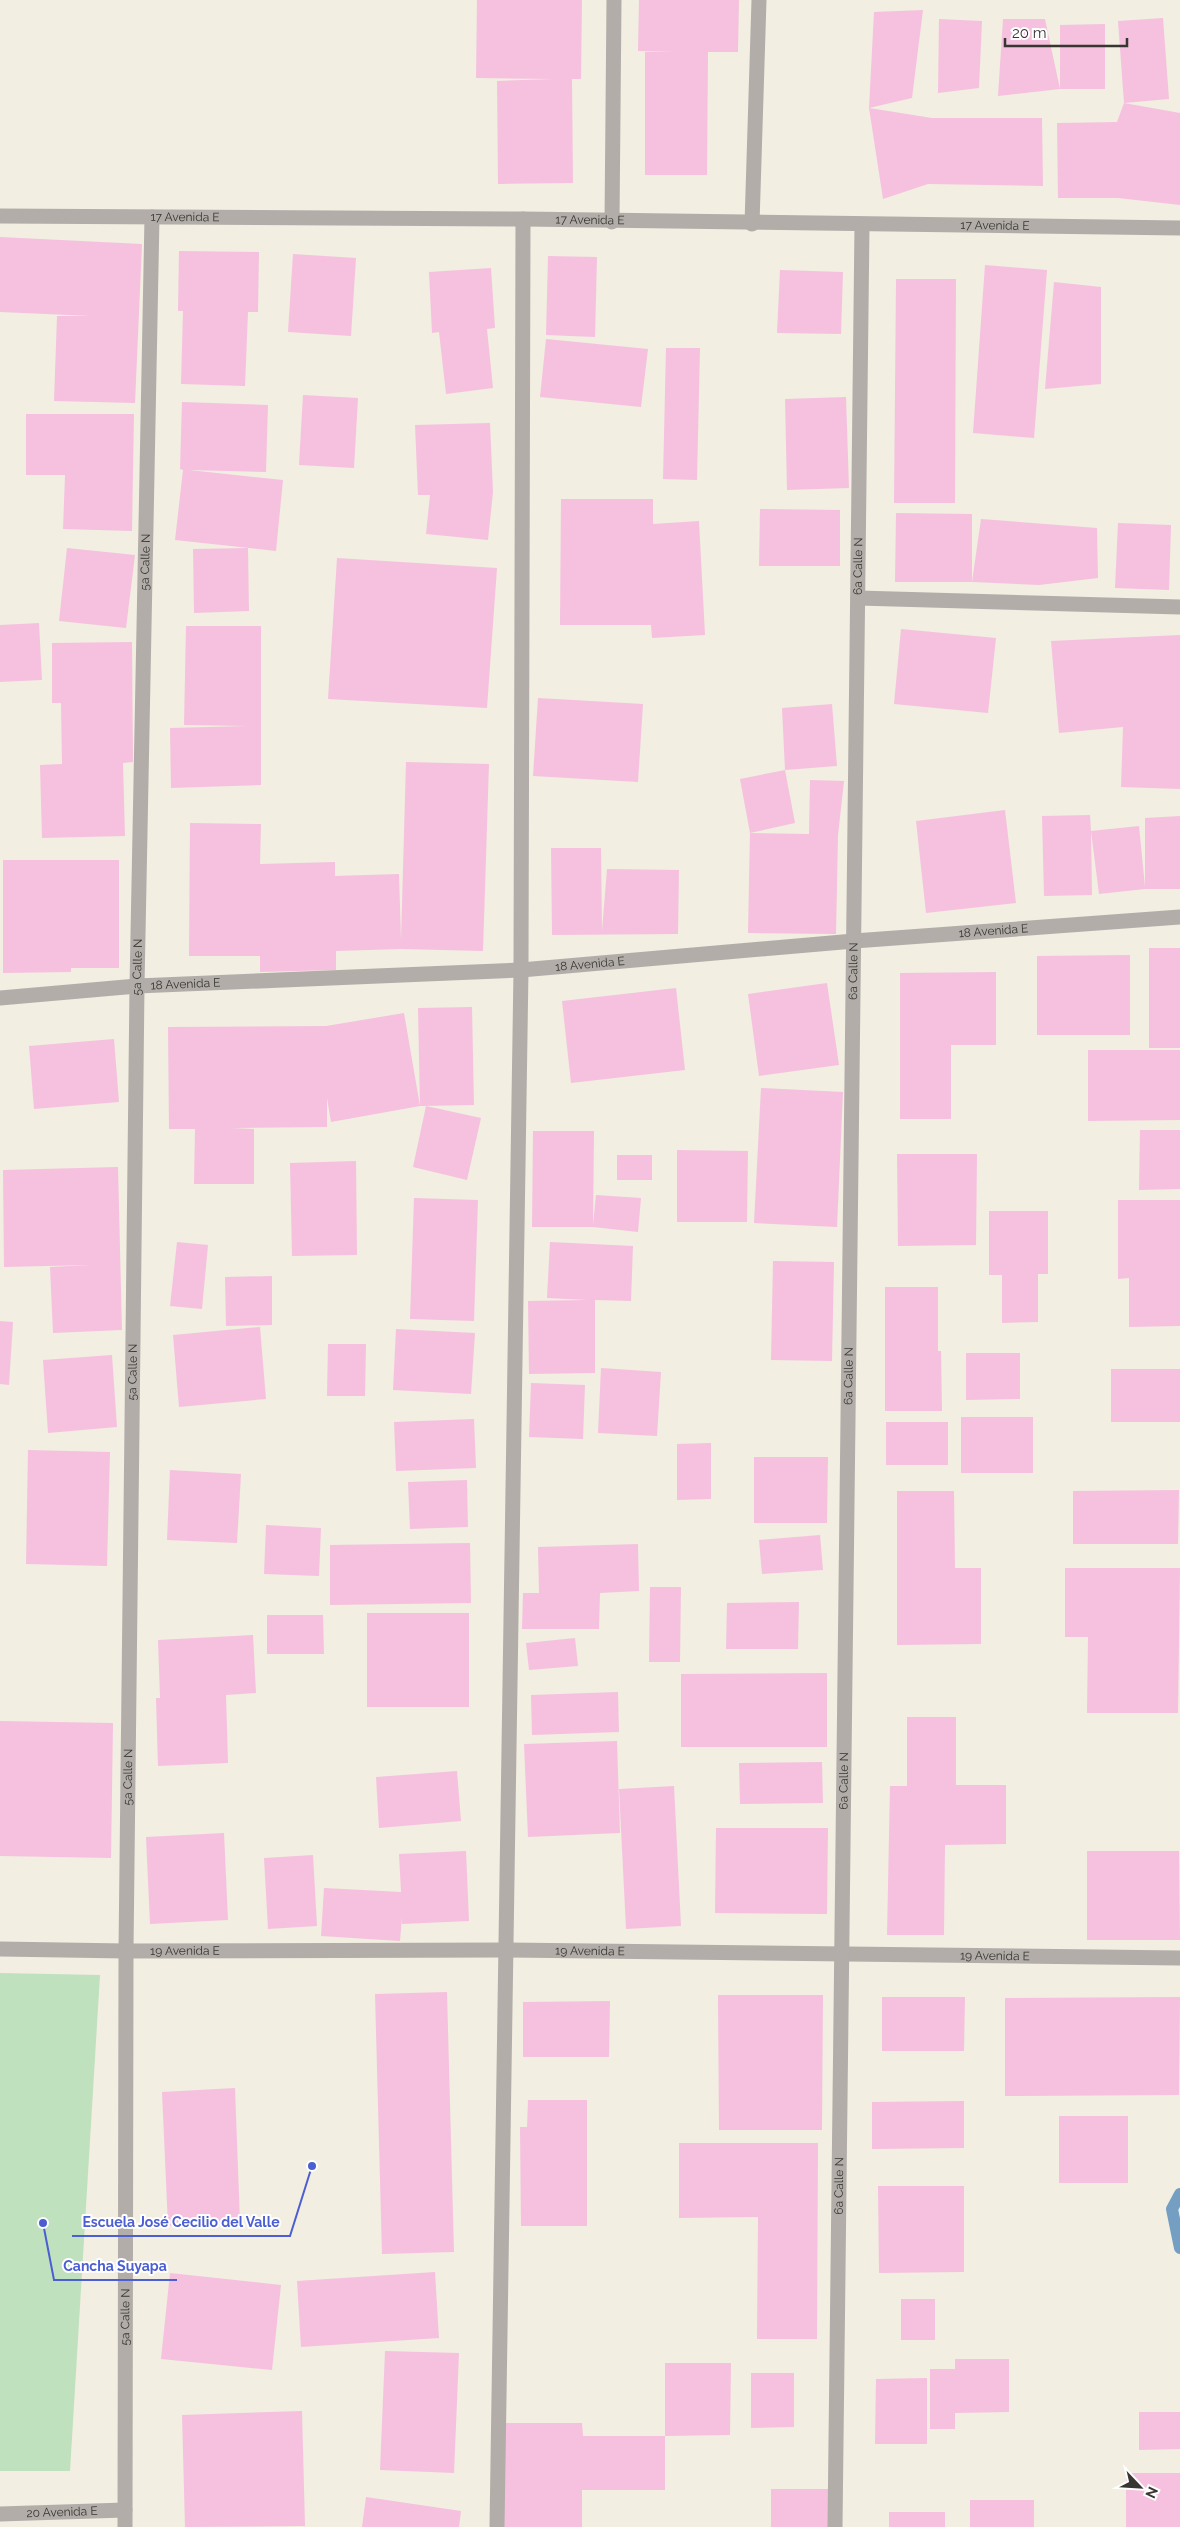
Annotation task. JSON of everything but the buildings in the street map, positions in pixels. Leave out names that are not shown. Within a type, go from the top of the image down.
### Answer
[{"type":"street","points":[[612,222],[614,0]]},
{"type":"street","points":[[752,224],[759,0]]},
{"type":"street","name":"17 Avenida E","points":[[0,216],[523,219],[752,224],[1180,228]]},
{"type":"street","name":"5a Calle N","points":[[125,2527],[126,1952],[137,986],[152,217]]},
{"type":"street","points":[[497,2527],[521,970],[523,219]]},
{"type":"street","name":"6a Calle N","points":[[835,2527],[862,225]]},
{"type":"street","points":[[858,598],[1180,606]]},
{"type":"street","name":"18 Avenida E","points":[[0,998],[137,986],[521,970],[854,941],[1180,917]]},
{"type":"street","name":"19 Avenida E","points":[[0,1949],[126,1952],[506,1950],[1180,1958]]},
{"type":"street","name":"20 Avenida E","points":[[0,2514],[125,2510]]},
{"type":"green space","points":[[0,1973],[100,1975],[70,2471],[0,2471]]},
{"type":"waterway","points":[[1180,2194],[1172,2209],[1180,2248]]},
{"type":"place","name":"Escuela José Cecilio del Valle","points":[[312,2166]]},
{"type":"place","name":"Cancha Suyapa","points":[[43,2223]]}]
